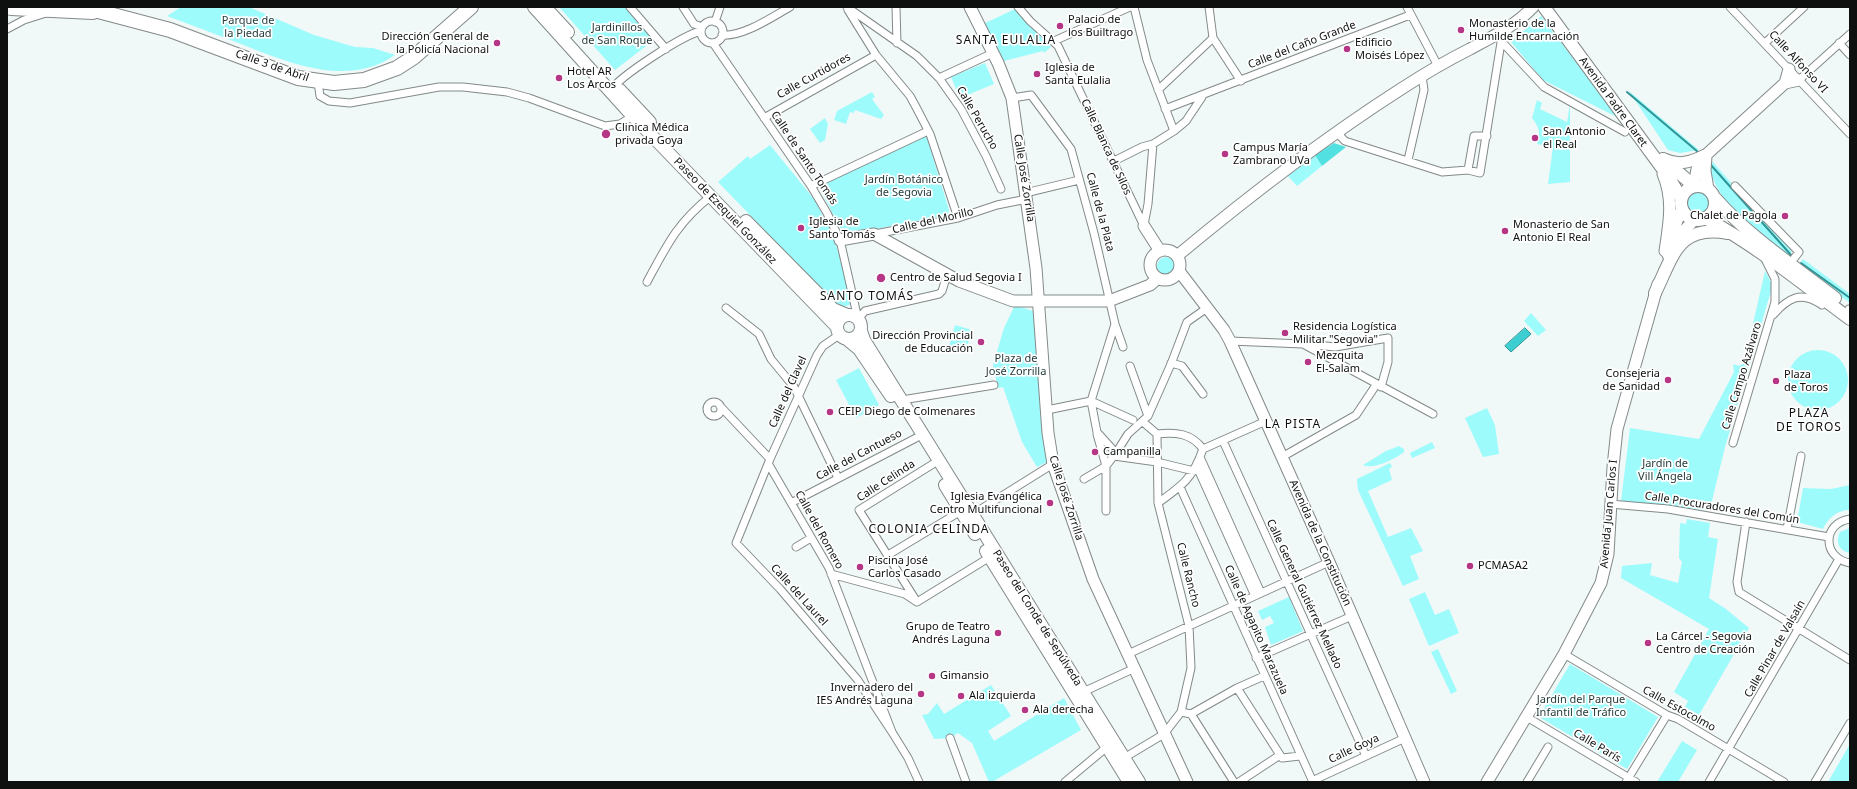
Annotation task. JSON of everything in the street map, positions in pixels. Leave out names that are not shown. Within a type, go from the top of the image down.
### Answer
[{"type":"highway","name":"Calle 3 de Abril","points":[[83,7],[101,13],[170,30],[291,76],[318,82],[354,82],[390,72],[414,57],[472,7]]},
{"type":"highway","name":"Calle 3 de Abril","points":[[10,10],[59,10],[101,13]]},
{"type":"main road","name":"Paseo de Ezequiel González","points":[[534,7],[835,311],[855,321]]},
{"type":"main road","name":"Paseo de Ezequiel González","points":[[545,7],[612,85],[633,116],[711,196],[841,334]]},
{"type":"main road","name":"Calle José Zorrilla","points":[[970,7],[993,53],[1012,98],[1036,268],[1049,446],[1053,464],[1092,575],[1164,734],[1188,782]]},
{"type":"main road","name":"Avenida Padre Claret","points":[[1544,7],[1659,159],[1694,186]]},
{"type":"main road","name":"Avenida Padre Claret","points":[[1552,7],[1659,159],[1682,203]]},
{"type":"main road","points":[[1177,256],[1269,182],[1339,129],[1438,66],[1503,30],[1528,9]]},
{"type":"main road","points":[[1785,83],[1789,69]]},
{"type":"main road","points":[[1694,186],[1697,169],[1707,154],[1785,83],[1799,80]]},
{"type":"main road","points":[[1659,159],[1677,163],[1689,162],[1707,154]]},
{"type":"main road","points":[[1700,219],[1713,210],[1711,194],[1705,171],[1707,154]]},
{"type":"main road","points":[[1659,159],[1667,184],[1670,204],[1665,251]]},
{"type":"main road","points":[[1694,186],[1701,186],[1711,194],[1734,220],[1850,312],[1735,234],[1686,214],[1682,203],[1686,191],[1694,186]]},
{"type":"main road","name":"Avenida Juan Carlos I","points":[[1487,782],[1525,716],[1564,654],[1601,583],[1608,554],[1610,504],[1617,429],[1655,293],[1665,251],[1682,203]]},
{"type":"main road","name":"Avenida Juan Carlos I","points":[[1655,293],[1673,245],[1684,229],[1700,219]]},
{"type":"main road","name":"Calle Blanca de Silos","points":[[1144,226],[1160,251]]},
{"type":"main road","points":[[1655,293],[1674,253],[1686,238],[1695,233],[1709,231],[1735,234]]},
{"type":"main road","points":[[874,234],[947,275],[972,287],[1006,300],[1028,302],[1109,301],[1150,285],[1158,278]]},
{"type":"main road","name":"Calle del Morillo","points":[[840,240],[874,234]]},
{"type":"main road","points":[[1160,251],[1170,251],[1177,256],[1180,263],[1179,271],[1170,280],[1158,278],[1153,274],[1150,265],[1152,257],[1160,251]]},
{"type":"main road","name":"Avenida de la Constitución","points":[[1179,271],[1230,340],[1329,562],[1424,782]]},
{"type":"main road","points":[[840,318],[855,321],[857,337],[841,334],[840,318]]},
{"type":"main road","name":"Paseo del Conde de Sepúlveda","points":[[855,321],[864,340],[1139,782]]},
{"type":"main road","name":"Paseo del Conde de Sepúlveda","points":[[841,334],[859,349],[961,510],[1129,782]]},
{"type":"street","points":[[630,7],[666,49]]},
{"type":"street","points":[[612,85],[666,49],[702,29],[708,22],[715,22],[722,28],[722,35],[719,40],[713,43],[704,40],[702,29],[693,22],[683,7]]},
{"type":"street","points":[[715,22],[720,7]]},
{"type":"street","points":[[722,35],[732,35],[753,27],[790,7]]},
{"type":"street","points":[[847,7],[876,55],[910,96],[928,131],[958,218]]},
{"type":"street","name":"Calle Perucho","points":[[847,7],[896,43],[917,56],[939,78],[961,109],[986,156],[1001,189]]},
{"type":"street","points":[[896,7],[896,43]]},
{"type":"street","points":[[1018,7],[1030,21],[1054,41],[1130,7]]},
{"type":"street","points":[[1134,7],[1147,60],[1174,131]]},
{"type":"street","points":[[1209,7],[1213,38],[1241,81]]},
{"type":"street","points":[[1407,7],[1438,66]]},
{"type":"street","name":"Calle Alfonso VI","points":[[1730,7],[1765,42],[1850,134]]},
{"type":"street","points":[[1765,42],[1804,7]]},
{"type":"street","points":[[7,29],[24,20],[59,10]]},
{"type":"street","name":"Calle del Caño Grande","points":[[1165,109],[1202,97],[1410,15]]},
{"type":"street","points":[[867,39],[878,29]]},
{"type":"street","points":[[1339,129],[1340,137],[1344,140],[1446,173],[1468,170],[1480,173],[1503,30]]},
{"type":"street","points":[[1799,80],[1850,34]]},
{"type":"street","points":[[1158,90],[1213,38]]},
{"type":"street","name":"Calle Blanca de Silos","points":[[1054,41],[1058,46],[1116,160],[1144,226]]},
{"type":"street","points":[[1502,42],[1544,86],[1624,132]]},
{"type":"street","name":"Calle de Santo Tomás","points":[[713,43],[811,186],[827,213],[840,240],[855,321]]},
{"type":"street","points":[[1840,43],[1850,55]]},
{"type":"street","points":[[939,78],[993,53]]},
{"type":"street","name":"Calle Curtidores","points":[[764,118],[876,55]]},
{"type":"street","points":[[1408,160],[1424,90],[1422,76]]},
{"type":"street","points":[[318,82],[320,96],[336,103],[356,102],[439,87],[464,87],[508,92],[529,98],[605,126],[620,124],[633,116]]},
{"type":"street","name":"Calle de la Plata","points":[[1012,98],[1031,95],[1070,146],[1094,233],[1115,324],[1123,347]]},
{"type":"street","points":[[1116,160],[1142,147],[1153,144],[1174,131],[1186,121],[1202,97]]},
{"type":"street","points":[[811,186],[928,131]]},
{"type":"street","points":[[1468,170],[1474,136],[1487,136]]},
{"type":"street","points":[[1144,226],[1148,204],[1153,144]]},
{"type":"street","name":"Calle del Morillo","points":[[874,234],[958,218],[1079,180]]},
{"type":"street","points":[[1735,186],[1799,252],[1792,261]]},
{"type":"street","points":[[647,282],[672,235],[694,210],[711,196]]},
{"type":"street","name":"Calle Campo Azálvaro","points":[[1733,443],[1772,315],[1776,286],[1771,268],[1760,252]]},
{"type":"street","points":[[855,321],[865,312],[939,294],[942,291],[947,275]]},
{"type":"street","name":"Calle Campo Azálvaro","points":[[1772,315],[1782,304],[1791,299],[1801,297],[1812,298],[1850,324]]},
{"type":"street","points":[[726,308],[760,334],[772,359],[794,387],[838,478]]},
{"type":"street","points":[[1084,479],[1106,466],[1128,434],[1146,419],[1171,363],[1187,322],[1207,308]]},
{"type":"street","points":[[1106,511],[1106,466],[1091,401],[1115,324]]},
{"type":"street","name":"Calle del Clavel","points":[[770,462],[798,396],[820,350],[841,334]]},
{"type":"street","points":[[1230,340],[1335,347],[1388,338],[1388,362],[1378,386],[1356,415],[1282,457]]},
{"type":"street","points":[[1303,344],[1378,386],[1433,414]]},
{"type":"street","points":[[1171,363],[1182,366],[1203,394]]},
{"type":"street","points":[[1130,366],[1146,419],[1157,434],[1185,434],[1196,440],[1203,449]]},
{"type":"street","points":[[902,400],[994,385]]},
{"type":"street","points":[[1047,410],[1091,401],[1133,420]]},
{"type":"street","name":"Calle del Romero","points":[[720,406],[770,462],[791,503],[832,574],[892,732],[908,758],[919,782]]},
{"type":"street","points":[[1158,503],[1180,487],[1198,469],[1203,449],[1266,421]]},
{"type":"street","points":[[1097,432],[1115,455],[1198,469]]},
{"type":"street","name":"Calle Rancho","points":[[1157,434],[1158,503],[1189,626],[1192,661],[1181,712]]},
{"type":"street","name":"Calle del Cantueso","points":[[791,503],[916,438]]},
{"type":"street","name":"Calle General Gutiérrez Mellado","points":[[1223,440],[1366,756]]},
{"type":"street","points":[[1787,529],[1801,456]]},
{"type":"street","name":"Calle del Laurel","points":[[770,462],[737,544],[780,589],[856,679],[892,732]]},
{"type":"street","name":"Calle Celinda","points":[[917,602],[859,510],[932,464]]},
{"type":"street","points":[[973,514],[1053,464]]},
{"type":"street","points":[[1198,469],[1257,592]]},
{"type":"street","name":"Calle de Agapito Marazuela","points":[[1180,487],[1312,781]]},
{"type":"street","name":"Calle Procuradores del Común","points":[[1610,504],[1668,509],[1829,537]]},
{"type":"street","points":[[888,555],[961,510]]},
{"type":"street","points":[[1850,519],[1838,523],[1829,537],[1832,552],[1839,559],[1850,562]]},
{"type":"street","points":[[1746,522],[1737,582],[1738,589],[1742,594],[1850,660]]},
{"type":"street","points":[[796,547],[811,538]]},
{"type":"street","points":[[832,574],[905,594],[917,602],[990,557]]},
{"type":"street","name":"Calle Pinar de Valsaín","points":[[1709,782],[1839,559]]},
{"type":"street","points":[[1128,654],[1233,606],[1257,592],[1286,582],[1329,562]]},
{"type":"street","points":[[1256,658],[1352,616]]},
{"type":"street","name":"Calle Estocolmo","points":[[1564,654],[1667,715],[1678,718],[1784,782]]},
{"type":"street","points":[[1083,692],[1135,668]]},
{"type":"street","points":[[856,679],[870,676]]},
{"type":"street","points":[[1124,758],[1164,734],[1181,712],[1191,714],[1237,688],[1264,676]]},
{"type":"street","points":[[1237,688],[1282,758],[1300,756]]},
{"type":"street","points":[[1191,714],[1234,782]]},
{"type":"street","points":[[1627,780],[1667,715]]},
{"type":"street","name":"Calle París","points":[[1525,716],[1627,780],[1636,782]]},
{"type":"street","points":[[1815,782],[1850,723]]},
{"type":"street","points":[[950,738],[966,782]]},
{"type":"street","name":"Calle Goya","points":[[1312,781],[1405,738]]},
{"type":"street","points":[[1065,782],[1107,747]]},
{"type":"street","points":[[1527,782],[1548,747]]},
{"type":"street","points":[[1239,782],[1280,755]]},
{"type":"green space","name":"Parque de la Piedad","points":[[181,7],[249,7],[314,35],[355,47],[373,48],[395,55],[377,65],[358,70],[338,71],[298,65],[167,16]]},
{"type":"green space","name":"Jardinillos de San Roque","points":[[559,7],[626,7],[655,39],[615,70]]},
{"type":"green space","points":[[1015,9],[1051,47],[1044,53],[1043,51],[1000,62],[981,25]]},
{"type":"green space","points":[[1541,16],[1617,117],[1543,80],[1511,42]]},
{"type":"green space","points":[[985,63],[994,84],[960,98],[951,77]]},
{"type":"green space","points":[[1629,91],[1699,150],[1680,153],[1668,150]]},
{"type":"green space","points":[[872,92],[875,97],[872,99],[884,115],[881,119],[855,110],[854,113],[850,112],[846,124],[834,120],[837,111]]},
{"type":"green space","points":[[1537,100],[1542,103],[1540,109],[1567,122],[1570,104],[1570,182],[1548,184],[1553,147],[1537,144],[1539,130],[1532,118]]},
{"type":"green space","points":[[825,118],[828,124],[825,140],[820,143],[810,129]]},
{"type":"green space","name":"Jardín Botánico de Segovia","points":[[926,135],[949,210],[948,215],[844,235],[819,187]]},
{"type":"green space","points":[[770,145],[814,199],[834,237],[852,304],[840,308],[718,182],[748,156],[750,159]]},
{"type":"green space","points":[[1315,155],[1322,166],[1297,186],[1288,176]]},
{"type":"green space","points":[[1710,159],[1792,251],[1787,257],[1750,226],[1726,201],[1717,187],[1711,173]]},
{"type":"green space","points":[[1698,190],[1706,194],[1710,202],[1706,210],[1698,214],[1690,210],[1686,202],[1690,194]]},
{"type":"green space","points":[[1162,257],[1170,257],[1175,262],[1173,273],[1170,275],[1162,275],[1157,270],[1157,262]]},
{"type":"green space","points":[[1803,259],[1850,294],[1850,303],[1798,266]]},
{"type":"green space","name":"Jardín de Vill Ángela","points":[[1765,271],[1771,282],[1771,291],[1725,447],[1710,509],[1699,510],[1621,501],[1630,428],[1699,439],[1734,372],[1733,364],[1739,366],[1744,363]]},
{"type":"green space","name":"Plaza de José Zorrilla","points":[[1015,305],[1036,312],[1044,443],[1049,461],[1037,467],[1022,442],[1003,387],[998,388],[993,365],[1004,328]]},
{"type":"green space","points":[[1531,313],[1546,330],[1538,336],[1524,321]]},
{"type":"green space","points":[[955,325],[972,330],[966,351],[949,346]]},
{"type":"green space","points":[[1812,350],[1824,350],[1835,355],[1843,363],[1848,374],[1846,392],[1835,405],[1824,410],[1812,410],[1801,405],[1793,397],[1788,386],[1788,374],[1793,363],[1801,355]]},
{"type":"green space","points":[[859,368],[879,405],[856,418],[836,380]]},
{"type":"green space","points":[[1487,408],[1495,425],[1499,454],[1483,457],[1465,418]]},
{"type":"green space","points":[[1432,442],[1435,448],[1412,458],[1410,453]]},
{"type":"green space","points":[[1399,446],[1404,449],[1404,452],[1395,458],[1378,465],[1363,465],[1386,451]]},
{"type":"green space","points":[[1390,463],[1392,467],[1389,469],[1392,480],[1368,491],[1388,537],[1411,528],[1423,551],[1410,556],[1419,579],[1403,586],[1358,490],[1357,479]]},
{"type":"green space","points":[[1850,485],[1850,510],[1841,511],[1834,515],[1823,529],[1797,522],[1803,488],[1831,489]]},
{"type":"green space","points":[[1687,519],[1710,523],[1708,537],[1718,539],[1709,598],[1726,609],[1749,628],[1699,715],[1685,707],[1688,701],[1674,692],[1709,629],[1621,578],[1622,566],[1652,563],[1650,575],[1678,583],[1682,562],[1679,558],[1680,523],[1686,524]]},
{"type":"green space","points":[[1850,528],[1850,553],[1846,552],[1839,546],[1838,539],[1840,532]]},
{"type":"green space","points":[[1425,592],[1435,615],[1449,609],[1459,633],[1429,646],[1409,599]]},
{"type":"green space","points":[[1289,597],[1303,631],[1271,645],[1265,627],[1274,623],[1270,616],[1262,620],[1258,611]]},
{"type":"green space","points":[[1438,649],[1457,691],[1451,694],[1431,652]]},
{"type":"green space","name":"Jardín del Parque Infantil de Tráfico","points":[[1570,664],[1658,717],[1627,769],[1539,717]]},
{"type":"green space","points":[[991,685],[1011,716],[988,731],[994,741],[1064,698],[1081,730],[992,782],[989,782],[972,743],[958,733],[950,738],[934,739],[922,715],[928,714],[937,703],[944,714]]},
{"type":"green space","points":[[1682,741],[1697,750],[1678,782],[1657,782]]},
{"type":"green space","points":[[1850,744],[1850,782],[1828,782]]},
{"type":"shaded area","points":[[1334,143],[1346,147],[1322,166],[1315,155]]},
{"type":"shaded area","points":[[1525,328],[1531,334],[1511,352],[1505,346]]},
{"type":"waterway","points":[[1627,92],[1698,152]]},
{"type":"waterway","points":[[1710,164],[1791,255]]},
{"type":"waterway","points":[[1801,263],[1850,298]]},
{"type":"place","name":"Palacio de los Builtrago","points":[[1060,26]]},
{"type":"place","name":"Monasterio de la Humilde Encarnación","points":[[1461,30]]},
{"type":"place","name":"Dirección General de la Policía Nacional","points":[[497,43]]},
{"type":"place","name":"Edificio Moisés López","points":[[1347,49]]},
{"type":"place","name":"Iglesia de Santa Eulalia","points":[[1037,74]]},
{"type":"place","name":"Hotel AR Los Arcos","points":[[559,78]]},
{"type":"place","name":"Clinica Médica privada Goya","points":[[606,134]]},
{"type":"place","name":"San Antonio el Real","points":[[1535,138]]},
{"type":"place","name":"Campus María Zambrano UVa","points":[[1225,154]]},
{"type":"place","name":"Chalet de Pagola","points":[[1785,216]]},
{"type":"place","name":"Iglesia de Santo Tomás","points":[[801,228]]},
{"type":"place","name":"Monasterio de San Antonio El Real","points":[[1505,231]]},
{"type":"place","name":"Centro de Salud Segovia I","points":[[881,278]]},
{"type":"place","name":"Residencia Logística Militar \"Segovia\"","points":[[1285,333]]},
{"type":"place","name":"Dirección Provincial de Educación","points":[[981,342]]},
{"type":"place","name":"Mezquita El-Salam","points":[[1308,362]]},
{"type":"place","name":"Consejeria de Sanidad","points":[[1668,380]]},
{"type":"place","name":"Plaza de Toros","points":[[1776,381]]},
{"type":"place","name":"CEIP Diego de Colmenares","points":[[830,412]]},
{"type":"place","name":"Campanilla","points":[[1095,452]]},
{"type":"place","name":"Iglesia Evangélica Centro Multifuncional","points":[[1050,503]]},
{"type":"place","name":"PCMASA2","points":[[1470,566]]},
{"type":"place","name":"Piscina José Carlos Casado","points":[[860,567]]},
{"type":"place","name":"Grupo de Teatro Andrés Laguna","points":[[998,633]]},
{"type":"place","name":"La Cárcel - Segovia Centro de Creación","points":[[1648,643]]},
{"type":"place","name":"Gimansio","points":[[932,676]]},
{"type":"place","name":"Invernadero del IES Andrés Laguna","points":[[921,694]]},
{"type":"place","name":"Ala izquierda","points":[[961,696]]},
{"type":"place","name":"Ala derecha","points":[[1025,710]]},
{"type":"district","name":"SANTA EULALIA","points":[[1006,41]]},
{"type":"district","name":"SANTO TOMÁS","points":[[867,297]]},
{"type":"district","name":"PLAZA DE TOROS","points":[[1809,421]]},
{"type":"district","name":"LA PISTA","points":[[1293,425]]},
{"type":"district","name":"COLONIA CELINDA","points":[[929,530]]}]
